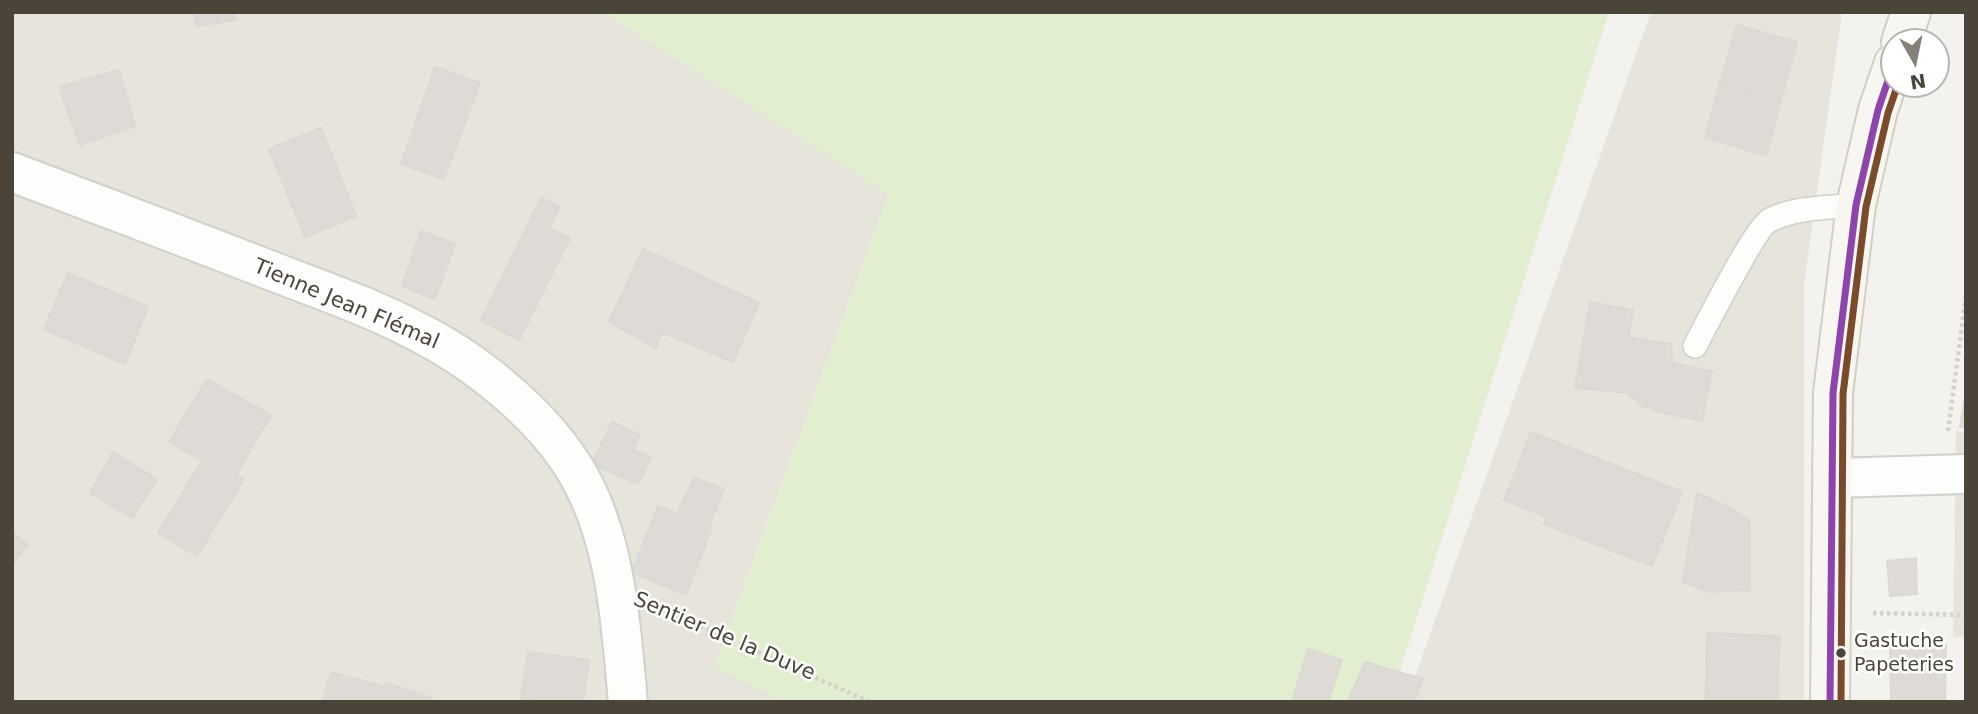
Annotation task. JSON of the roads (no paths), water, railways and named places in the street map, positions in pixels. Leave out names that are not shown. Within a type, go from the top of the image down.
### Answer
[{"type":"main road","points":[[1830,702],[1833,393],[1856,205],[1882,98]]},
{"type":"street","name":"Tienne Jean Flémal","points":[[12,172],[346,301],[419,332],[456,354],[516,401],[561,448],[598,516],[616,590],[628,702]]},
{"type":"street","points":[[1833,478],[1954,474]]},
{"type":"lane","points":[[1695,346],[1767,221],[1797,211],[1856,205]]},
{"type":"place","name":"Gastuche Papeteries","points":[[1841,653]]}]
